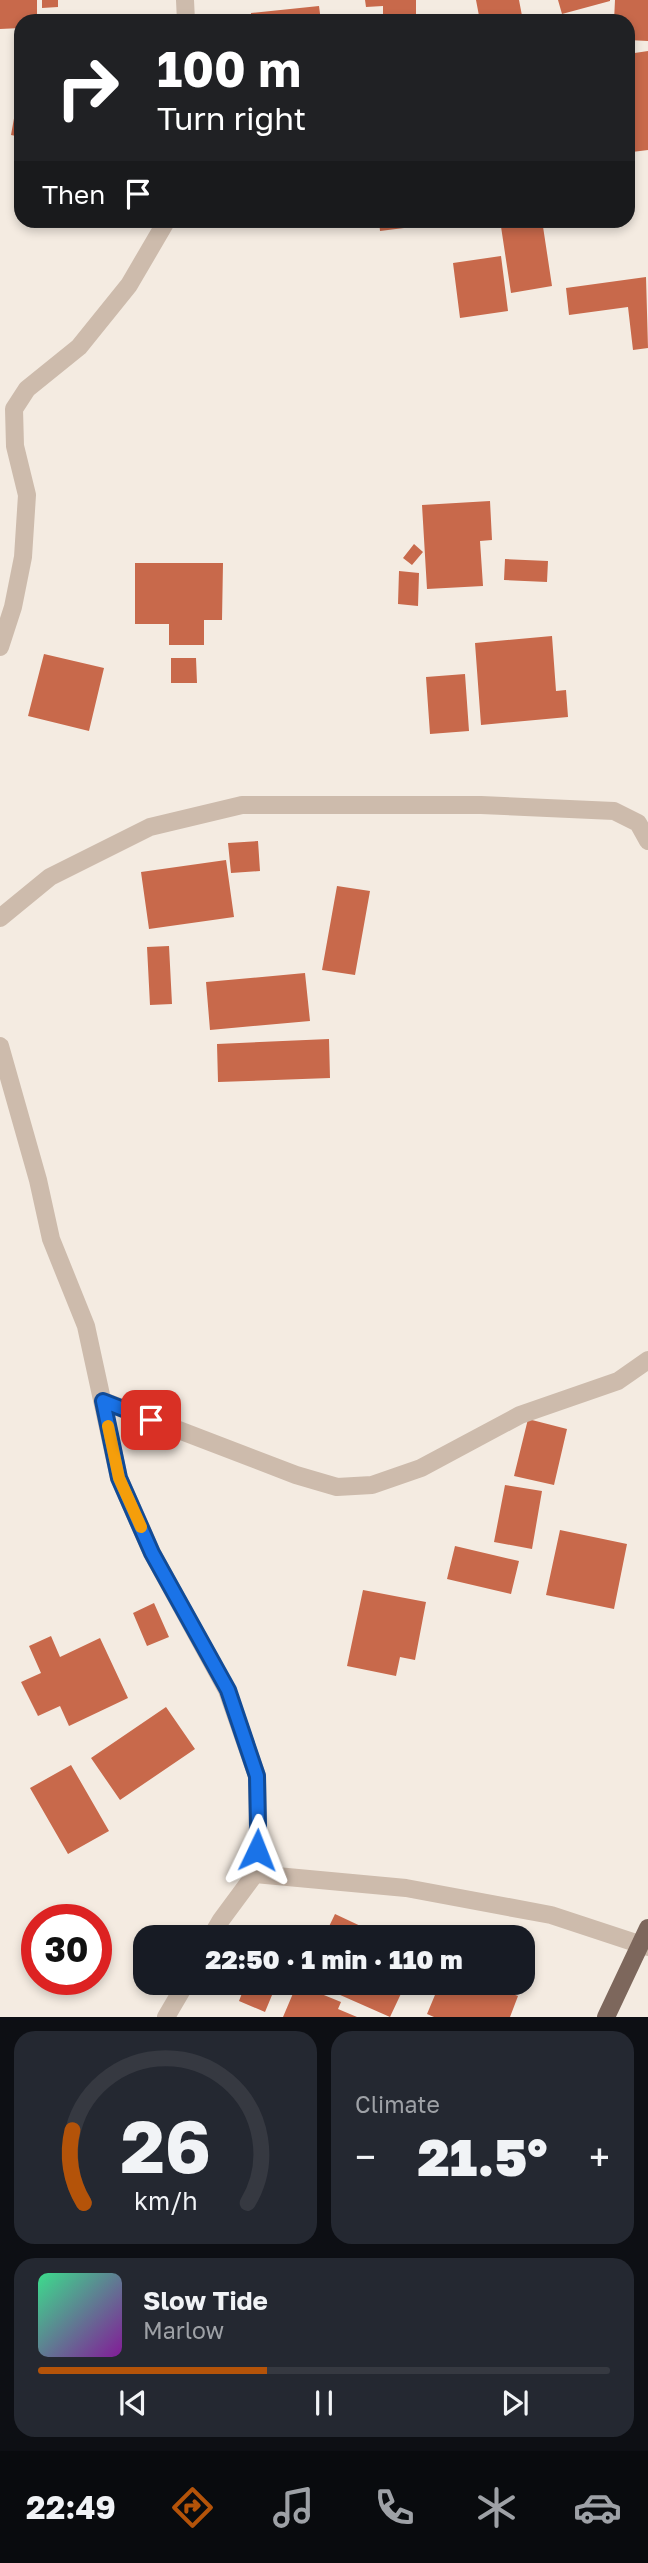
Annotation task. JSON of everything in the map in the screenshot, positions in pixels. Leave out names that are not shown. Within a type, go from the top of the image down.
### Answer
[{"type":"main road","points":[[606,2017],[646,1939]]},
{"type":"street","points":[[0,647],[13,607],[23,556],[27,495],[15,446],[14,409],[27,389],[79,347],[129,285],[162,228]]},
{"type":"street","points":[[0,918],[50,877],[150,827],[242,805],[481,806],[614,811],[638,823],[648,839]]},
{"type":"street","points":[[0,1046],[38,1180],[51,1239],[86,1326],[119,1478],[152,1553],[228,1690],[257,1776],[255,1874],[218,1925]]},
{"type":"street","points":[[103,1401],[296,1475],[337,1487],[372,1485],[421,1468],[520,1415],[618,1381],[648,1360]]},
{"type":"street","points":[[255,1874],[406,1888],[551,1914],[646,1939]]},
{"type":"street","points":[[166,2017],[179,1995]]},
{"type":"building","points":[[0,0],[37,0],[37,14],[14,14],[14,28],[0,29]]},
{"type":"building","points":[[42,0],[58,0],[58,7],[42,8]]},
{"type":"building","points":[[365,0],[416,0],[416,14],[383,14],[383,6],[366,7]]},
{"type":"building","points":[[476,0],[519,0],[522,14],[479,14]]},
{"type":"building","points":[[558,0],[610,0],[610,1],[562,14]]},
{"type":"building","points":[[615,0],[648,0],[648,41],[635,40],[635,14],[614,14]]},
{"type":"building","points":[[319,6],[320,14],[251,14]]},
{"type":"building","points":[[648,51],[648,150],[635,152],[635,53]]},
{"type":"building","points":[[380,228],[404,228],[380,231]]},
{"type":"building","points":[[501,228],[543,228],[552,286],[511,293]]},
{"type":"building","points":[[501,256],[508,311],[460,318],[453,263]]},
{"type":"building","points":[[646,277],[648,348],[633,350],[628,307],[569,315],[566,288]]},
{"type":"building","points":[[490,501],[492,540],[480,541],[483,586],[427,589],[422,505]]},
{"type":"building","points":[[414,544],[423,552],[412,565],[403,558]]},
{"type":"building","points":[[505,559],[548,561],[547,582],[504,580]]},
{"type":"building","points":[[135,563],[223,563],[222,620],[204,620],[204,645],[169,645],[169,624],[135,624]]},
{"type":"building","points":[[399,571],[419,573],[418,606],[398,604]]},
{"type":"building","points":[[552,636],[556,691],[566,690],[568,717],[481,725],[475,643]]},
{"type":"building","points":[[44,654],[104,668],[89,731],[28,716]]},
{"type":"building","points":[[171,658],[196,658],[197,683],[171,683]]},
{"type":"building","points":[[465,674],[469,731],[430,734],[426,677]]},
{"type":"building","points":[[258,841],[260,871],[231,873],[228,843]]},
{"type":"building","points":[[226,860],[234,917],[149,929],[141,872]]},
{"type":"building","points":[[337,886],[370,891],[355,975],[322,970]]},
{"type":"building","points":[[169,946],[172,1004],[150,1005],[147,947]]},
{"type":"building","points":[[305,973],[310,1021],[210,1030],[206,982]]},
{"type":"building","points":[[329,1039],[330,1078],[218,1082],[217,1044]]},
{"type":"building","points":[[528,1419],[567,1429],[554,1485],[514,1476]]},
{"type":"building","points":[[505,1485],[542,1491],[532,1549],[494,1542]]},
{"type":"building","points":[[560,1530],[627,1544],[614,1609],[546,1595]]},
{"type":"building","points":[[455,1546],[519,1561],[511,1594],[447,1579]]},
{"type":"building","points":[[363,1590],[426,1602],[415,1660],[400,1657],[396,1676],[347,1666]]},
{"type":"building","points":[[154,1603],[169,1637],[147,1646],[133,1613]]},
{"type":"building","points":[[51,1636],[60,1657],[100,1638],[128,1698],[69,1726],[60,1706],[38,1716],[21,1682],[41,1673],[29,1646]]},
{"type":"building","points":[[166,1707],[195,1749],[120,1800],[91,1758]]},
{"type":"building","points":[[71,1765],[109,1831],[68,1854],[30,1788]]},
{"type":"building","points":[[335,1914],[358,1925],[330,1925]]},
{"type":"building","points":[[241,1995],[272,1995],[265,2012],[239,2001]]},
{"type":"building","points":[[292,1995],[324,1995],[341,2002],[338,2009],[357,2017],[283,2017]]},
{"type":"building","points":[[340,1995],[400,1995],[390,2017]]},
{"type":"building","points":[[435,1995],[518,1996],[510,2017],[434,2017],[427,2014]]},
{"type":"slow traffic","points":[[108,1426],[119,1478],[141,1527]]},
{"type":"route","points":[[151,1420],[103,1401],[119,1478],[152,1553],[228,1690],[257,1776],[257,1850]]}]
